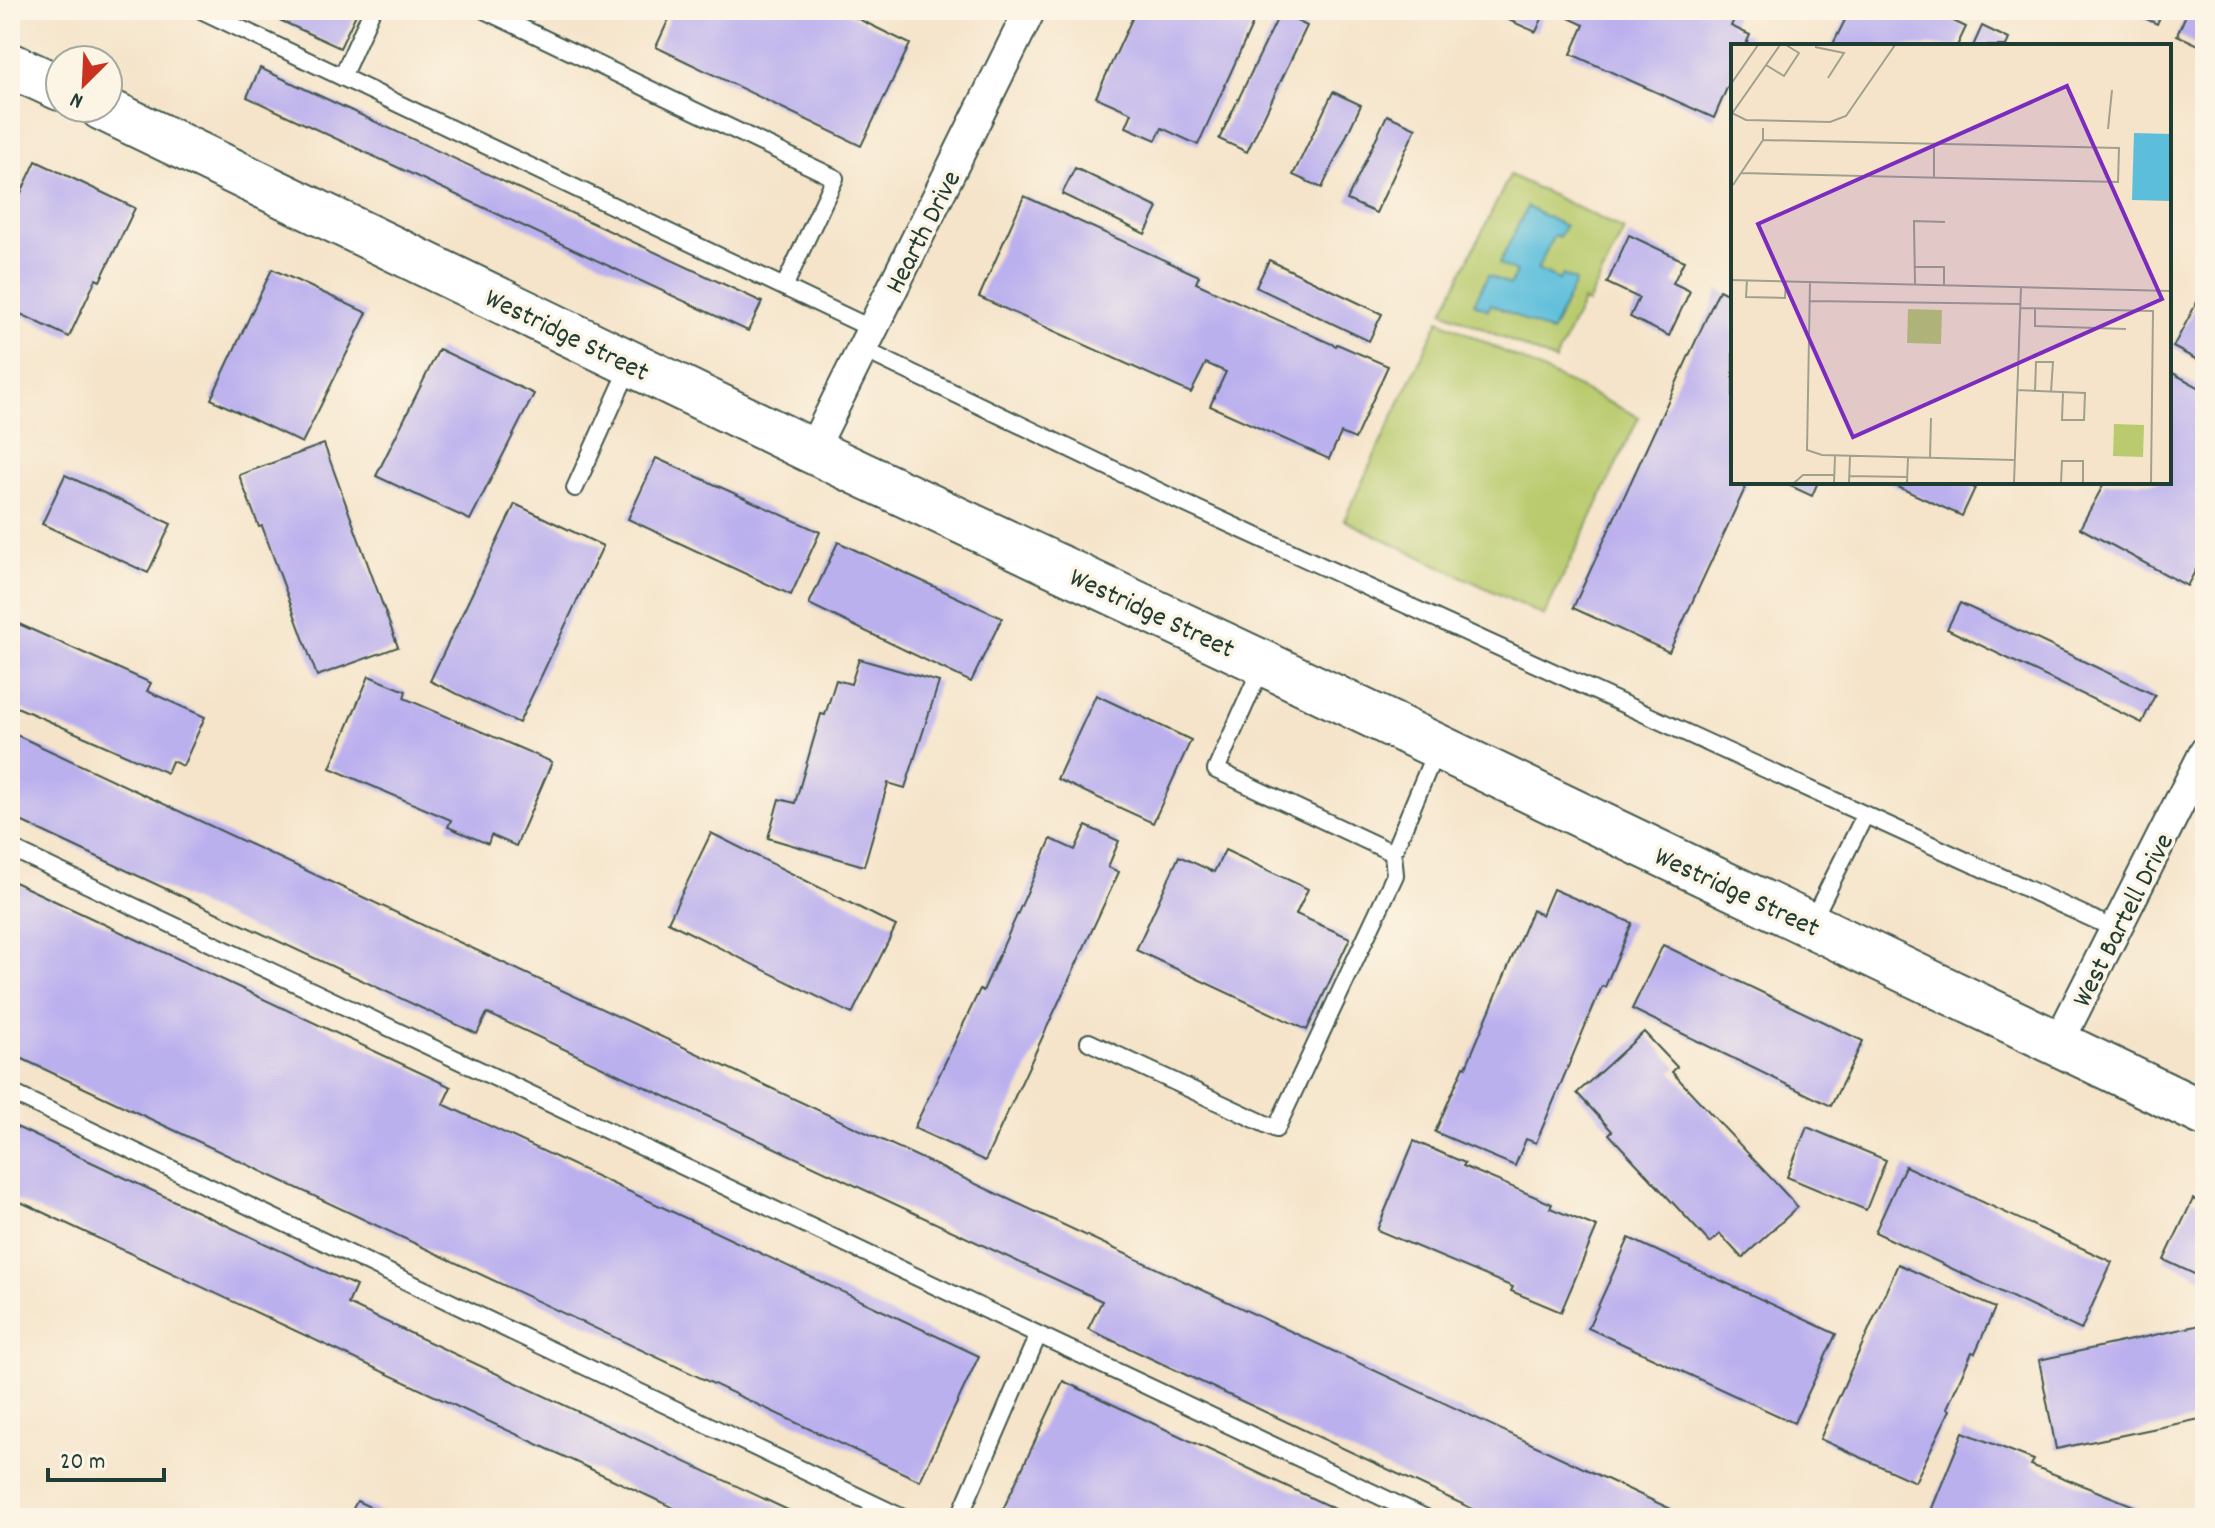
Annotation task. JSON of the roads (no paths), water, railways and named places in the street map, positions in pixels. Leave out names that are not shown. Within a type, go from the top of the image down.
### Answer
[{"type":"street","name":"Hearth Drive","points":[[812,451],[1030,10]]},
{"type":"street","points":[[10,65],[44,81]]},
{"type":"street","name":"Westridge Street","points":[[124,119],[812,451],[2204,1110]]},
{"type":"street","name":"West Bartell Drive","points":[[2058,1043],[2205,752]]},
{"type":"lane","points":[[201,10],[784,287],[867,339],[1175,499],[2115,929]]},
{"type":"lane","points":[[342,77],[372,10]]},
{"type":"lane","points":[[484,10],[835,178],[784,287]]},
{"type":"lane","points":[[575,488],[631,363]]},
{"type":"lane","points":[[1263,663],[1216,770],[1393,853]]},
{"type":"lane","points":[[1089,1042],[1276,1129],[1395,875],[1393,853],[1438,747]]},
{"type":"lane","points":[[1810,924],[1865,815]]},
{"type":"lane","points":[[10,848],[1426,1518]]},
{"type":"lane","points":[[10,1092],[903,1518]]},
{"type":"lane","points":[[959,1518],[1038,1335]]},
{"type":"water","points":[[1527,207],[1565,226],[1559,237],[1554,235],[1537,270],[1559,280],[1562,275],[1576,281],[1551,333],[1491,304],[1488,310],[1474,303],[1488,275],[1510,285],[1516,272],[1499,264]]}]
